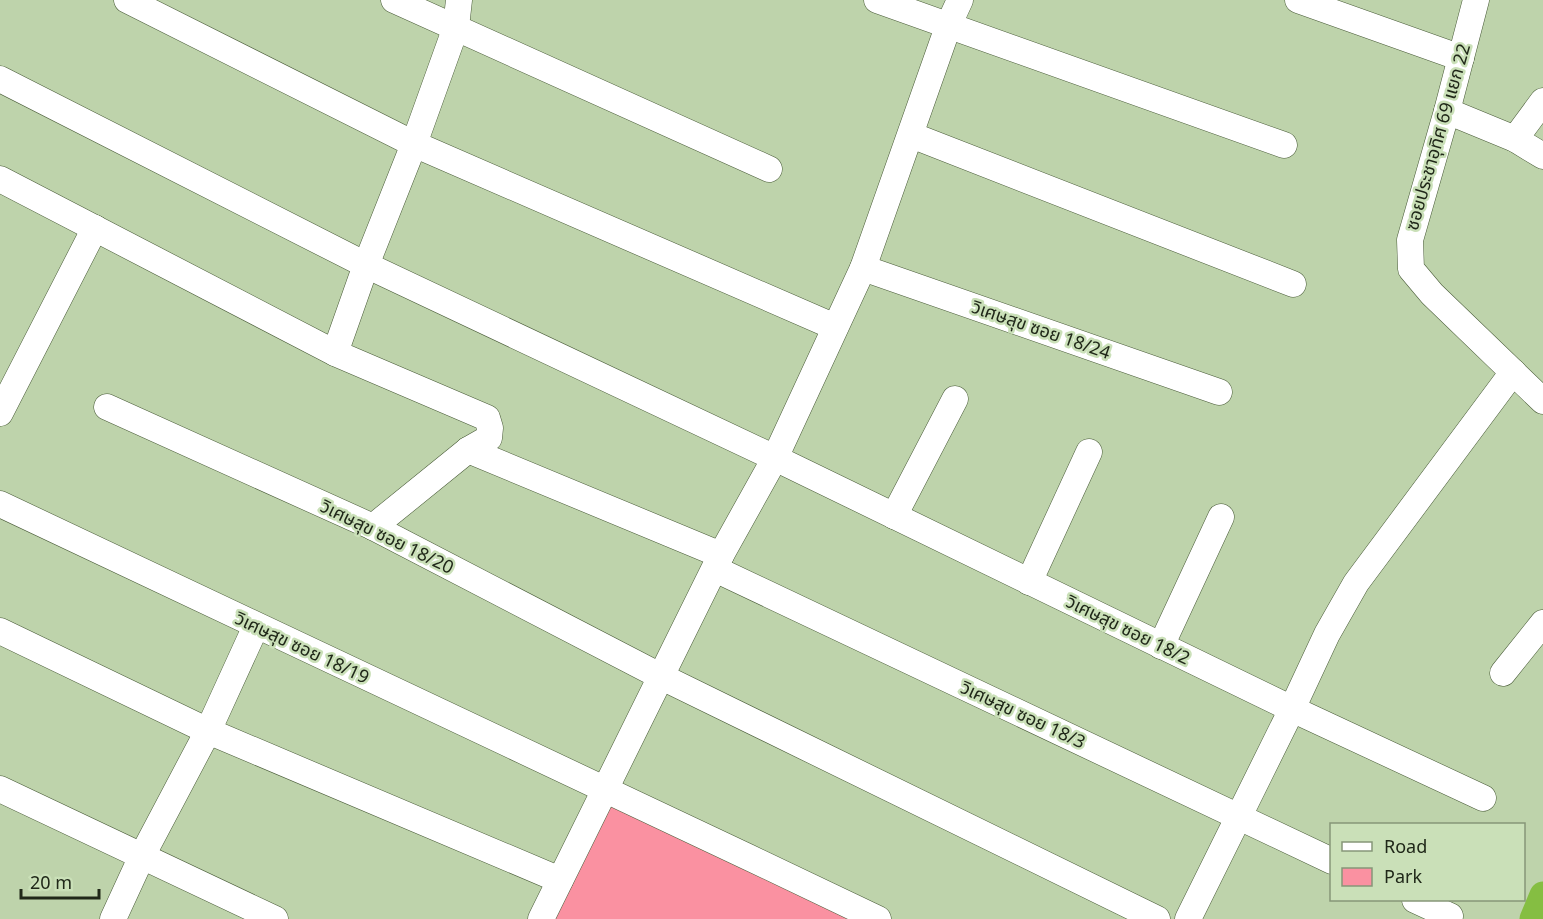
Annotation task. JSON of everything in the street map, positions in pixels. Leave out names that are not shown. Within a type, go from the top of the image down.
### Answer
[{"type":"street","points":[[127,0],[414,144],[835,327]]},
{"type":"street","points":[[394,0],[769,169]]},
{"type":"street","points":[[335,352],[456,27],[459,0]]},
{"type":"street","points":[[877,0],[1284,145]]},
{"type":"street","points":[[541,919],[718,562],[775,458],[863,268],[949,24],[960,0]]},
{"type":"street","points":[[1298,0],[1461,58]]},
{"type":"street","name":"ซอยประชาอุทิศ 69 แยก 22","points":[[1476,0],[1410,240],[1412,269],[1432,294],[1543,401]]},
{"type":"street","name":"วิเศษสุข ซอย 18/2","points":[[0,79],[366,265],[775,458],[1292,710],[1483,798]]},
{"type":"street","points":[[1515,139],[1543,102]]},
{"type":"street","points":[[1447,111],[1515,139],[1543,156]]},
{"type":"street","points":[[910,135],[1293,284]]},
{"type":"street","points":[[0,179],[335,352],[487,418],[490,428],[489,438],[468,450],[373,527]]},
{"type":"street","points":[[0,413],[95,228]]},
{"type":"street","name":"วิเศษสุข ซอย 18/24","points":[[863,268],[1219,392]]},
{"type":"street","points":[[1188,919],[1292,710],[1327,634],[1356,583],[1513,372]]},
{"type":"street","points":[[894,516],[956,399]]},
{"type":"street","name":"วิเศษสุข ซอย 18/20","points":[[107,407],[373,527],[662,676],[1157,919]]},
{"type":"street","name":"วิเศษสุข ซอย 18/3","points":[[468,450],[718,562],[1238,818],[1330,860]]},
{"type":"street","points":[[1029,582],[1089,452]]},
{"type":"street","name":"วิเศษสุข ซอย 18/19","points":[[0,504],[256,626],[606,788],[878,919]]},
{"type":"street","points":[[1161,646],[1221,517]]},
{"type":"street","points":[[1503,673],[1543,623]]},
{"type":"street","points":[[113,919],[142,856],[208,731],[256,626]]},
{"type":"street","points":[[0,631],[208,731],[560,880]]},
{"type":"street","points":[[0,789],[275,919]]},
{"type":"street","points":[[1417,901],[1450,916]]},
{"type":"green space","points":[[606,788],[878,919],[542,919]]},
{"type":"waterway","points":[[1533,919],[1543,895]]}]
